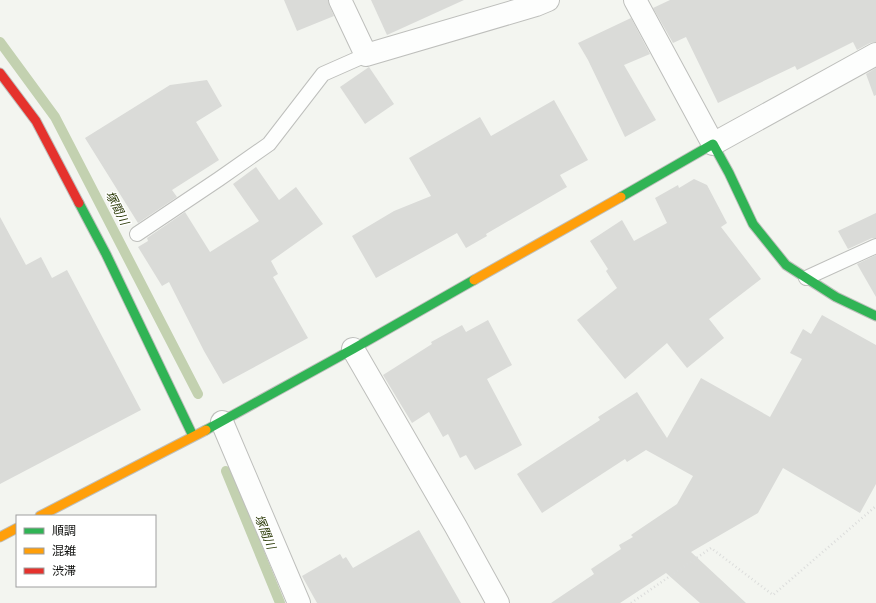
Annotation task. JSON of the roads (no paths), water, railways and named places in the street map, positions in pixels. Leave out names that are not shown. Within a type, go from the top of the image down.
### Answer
[{"type":"street","points":[[340,0],[366,55],[536,5],[548,0]]},
{"type":"street","points":[[635,0],[729,173],[753,224],[786,265],[836,297],[876,316]]},
{"type":"street","points":[[42,515],[222,422],[713,144],[876,54]]},
{"type":"street","points":[[0,73],[36,121],[106,254],[193,436]]},
{"type":"street","points":[[353,349],[456,526],[498,603]]},
{"type":"street","points":[[222,422],[299,603]]},
{"type":"street","points":[[0,537],[16,529]]},
{"type":"lane","points":[[137,234],[269,144],[323,74],[366,55]]},
{"type":"lane","points":[[806,278],[876,246]]},
{"type":"waterway","name":"塚間川","points":[[0,42],[55,117],[198,394]]},
{"type":"waterway","name":"塚間川","points":[[226,471],[280,603]]}]
